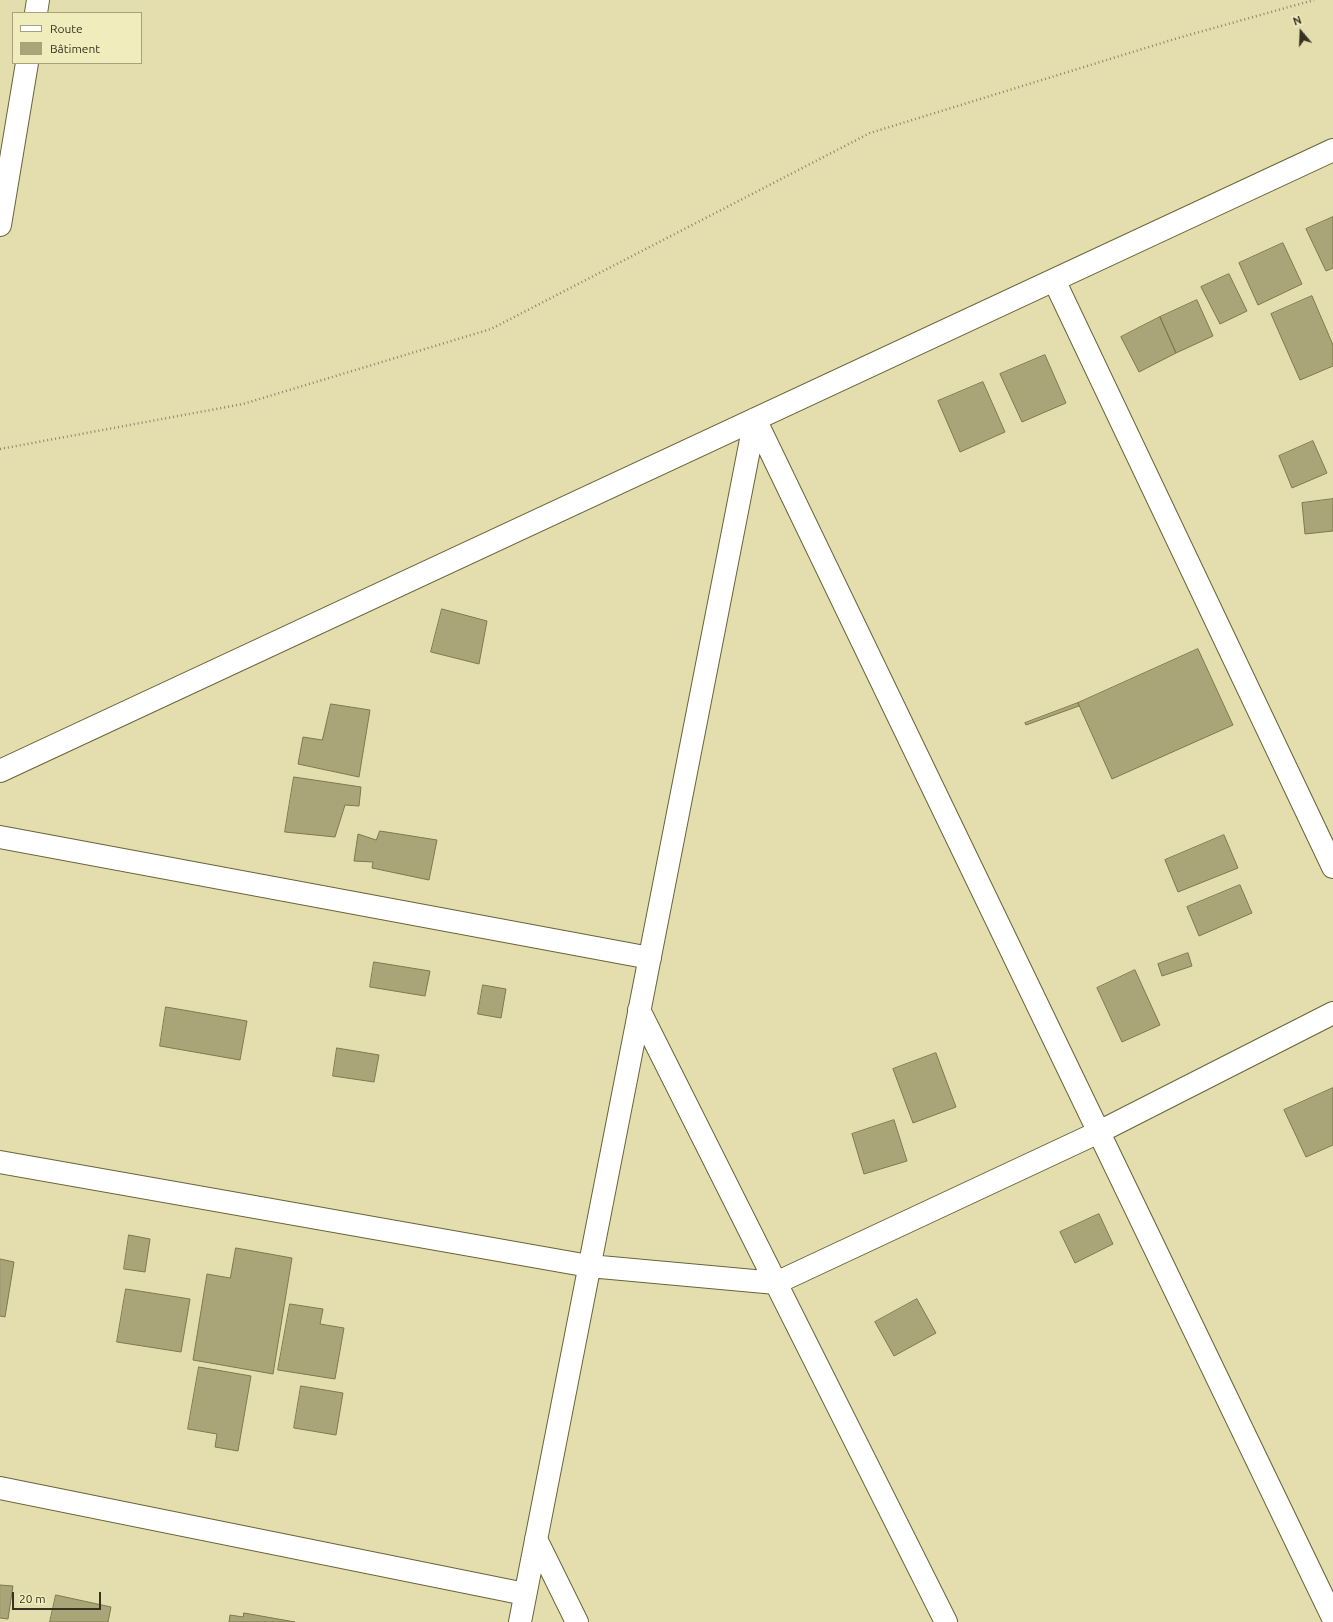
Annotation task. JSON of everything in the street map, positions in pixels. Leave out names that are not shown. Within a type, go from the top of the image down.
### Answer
[{"type":"street","points":[[36,12],[38,0]]},
{"type":"street","points":[[0,225],[27,64]]},
{"type":"street","points":[[0,771],[1333,150]]},
{"type":"street","points":[[1054,280],[1333,867]]},
{"type":"street","points":[[520,1622],[756,419]]},
{"type":"street","points":[[756,419],[1333,1618]]},
{"type":"street","points":[[0,837],[650,958]]},
{"type":"street","points":[[639,1010],[946,1622]]},
{"type":"street","points":[[0,1162],[589,1266],[776,1283],[1099,1132],[1333,1013]]},
{"type":"street","points":[[0,1488],[525,1594]]},
{"type":"street","points":[[536,1539],[577,1622]]},
{"type":"path","points":[[0,449],[7,449],[243,404],[491,329],[870,132],[1178,38],[1314,0]]},
{"type":"building","points":[[1333,217],[1333,268],[1326,271],[1306,229]]},
{"type":"building","points":[[1283,243],[1302,284],[1258,305],[1239,263]]},
{"type":"building","points":[[1229,274],[1247,311],[1220,324],[1201,287]]},
{"type":"building","points":[[1312,296],[1333,345],[1333,366],[1300,380],[1271,314]]},
{"type":"building","points":[[1197,300],[1213,336],[1176,353],[1160,317]]},
{"type":"building","points":[[1160,317],[1176,353],[1139,372],[1121,337]]},
{"type":"building","points":[[1045,355],[1066,403],[1022,422],[1000,374]]},
{"type":"building","points":[[983,382],[1005,432],[960,452],[938,401]]},
{"type":"building","points":[[1313,441],[1327,473],[1292,488],[1279,456]]},
{"type":"building","points":[[1333,499],[1333,531],[1305,534],[1302,503]]},
{"type":"building","points":[[442,609],[487,621],[479,664],[431,652]]},
{"type":"building","points":[[1198,649],[1233,725],[1112,779],[1078,703]]},
{"type":"building","points":[[1078,703],[1079,706],[1026,725],[1025,723]]},
{"type":"building","points":[[331,704],[370,710],[359,777],[298,764],[303,737],[322,740]]},
{"type":"building","points":[[294,777],[361,787],[359,806],[345,805],[335,837],[285,832]]},
{"type":"building","points":[[380,831],[437,840],[429,880],[372,868],[373,862],[354,861],[358,834],[376,840]]},
{"type":"building","points":[[1224,835],[1238,868],[1178,892],[1165,860]]},
{"type":"building","points":[[1240,885],[1252,913],[1199,936],[1187,907]]},
{"type":"building","points":[[1188,953],[1192,966],[1162,976],[1158,964]]},
{"type":"building","points":[[374,962],[430,971],[425,996],[370,987]]},
{"type":"building","points":[[1135,970],[1160,1025],[1122,1042],[1097,988]]},
{"type":"building","points":[[483,985],[506,989],[501,1018],[478,1014]]},
{"type":"building","points":[[166,1007],[247,1021],[240,1060],[160,1046]]},
{"type":"building","points":[[337,1048],[379,1055],[374,1082],[333,1076]]},
{"type":"building","points":[[936,1053],[956,1107],[913,1123],[893,1069]]},
{"type":"building","points":[[1333,1088],[1333,1145],[1306,1157],[1284,1110]]},
{"type":"building","points":[[894,1120],[907,1161],[864,1174],[852,1134]]},
{"type":"building","points":[[1099,1214],[1113,1244],[1075,1263],[1060,1232]]},
{"type":"building","points":[[129,1235],[150,1239],[145,1272],[124,1269]]},
{"type":"building","points":[[236,1248],[292,1258],[273,1374],[193,1360],[207,1274],[230,1278]]},
{"type":"building","points":[[0,1259],[14,1262],[5,1317],[0,1316]]},
{"type":"building","points":[[126,1289],[190,1299],[181,1352],[117,1342]]},
{"type":"building","points":[[917,1299],[936,1333],[894,1356],[875,1322]]},
{"type":"building","points":[[290,1304],[323,1309],[320,1324],[344,1328],[335,1379],[278,1370]]},
{"type":"building","points":[[199,1367],[251,1376],[238,1451],[215,1447],[217,1434],[188,1429]]},
{"type":"building","points":[[301,1386],[343,1393],[336,1435],[294,1428]]},
{"type":"building","points":[[0,1585],[13,1586],[8,1619],[0,1618]]},
{"type":"building","points":[[56,1595],[111,1607],[108,1622],[50,1622]]},
{"type":"building","points":[[244,1613],[295,1622],[229,1622],[230,1615],[243,1617]]}]
